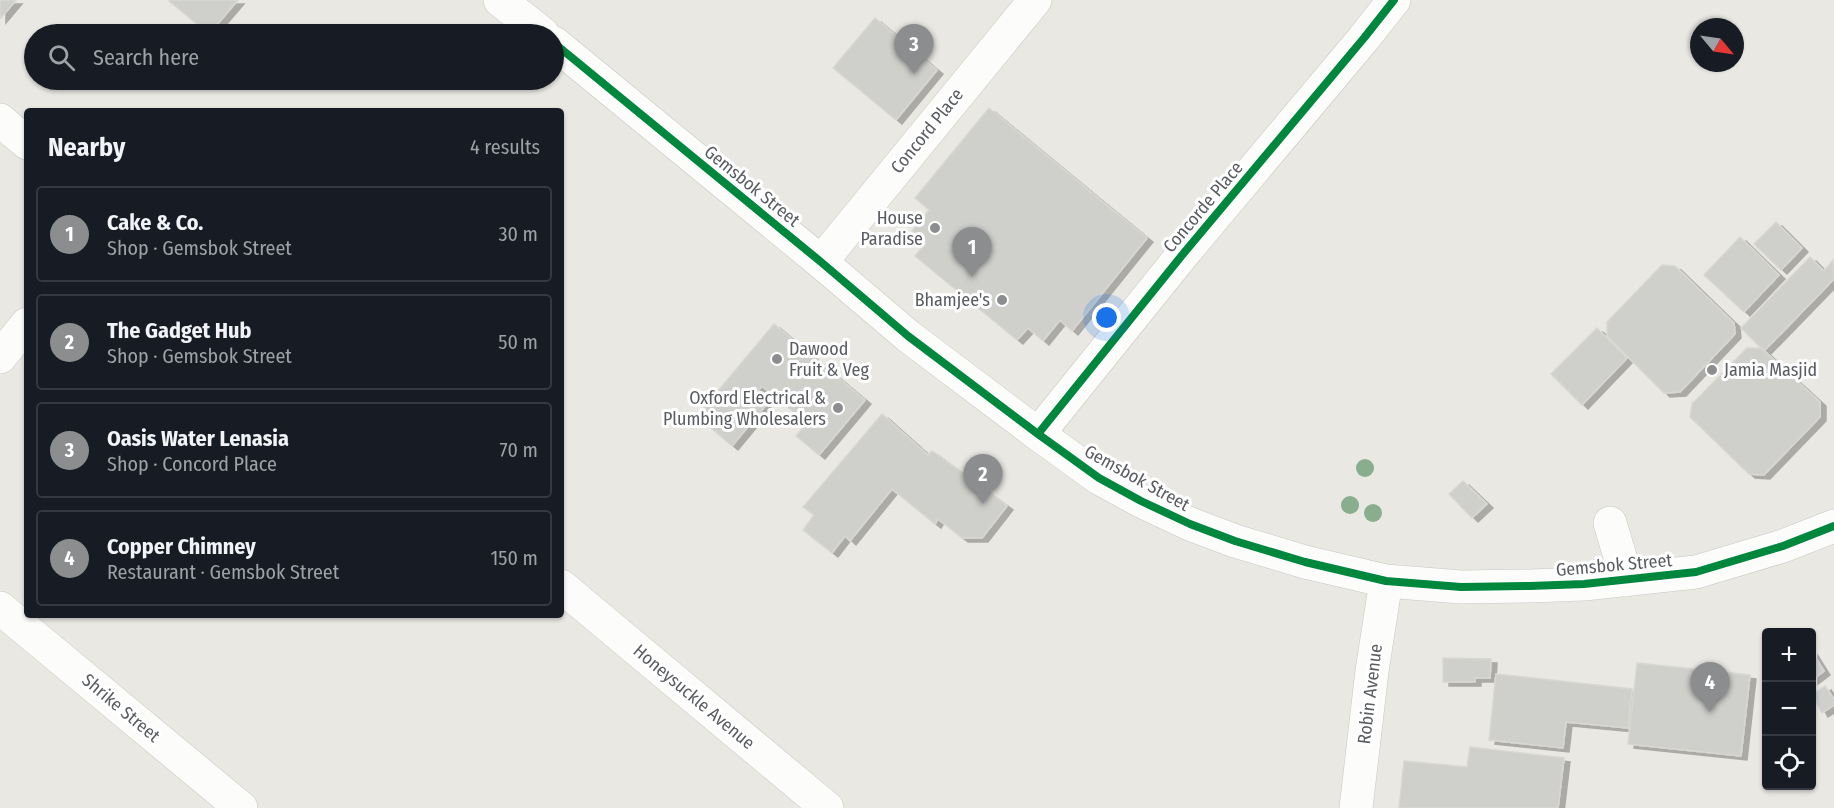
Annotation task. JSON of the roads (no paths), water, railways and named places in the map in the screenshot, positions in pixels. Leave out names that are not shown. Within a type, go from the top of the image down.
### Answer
[{"type":"street","points":[[500,0],[530,24]]},
{"type":"street","name":"Concord Place","points":[[821,262],[1035,0]]},
{"type":"street","name":"Concorde Place","points":[[1038,434],[1183,254],[1394,0]]},
{"type":"street","name":"Gemsbok Street","points":[[564,51],[908,336],[1038,434],[1099,478],[1141,501],[1190,524],[1235,541],[1305,562],[1386,581],[1461,587],[1530,586],[1627,580],[1696,572],[1784,546],[1834,526]]},
{"type":"street","points":[[0,120],[24,140]]},
{"type":"street","points":[[0,357],[24,328]]},
{"type":"street","points":[[1610,523],[1627,580]]},
{"type":"street","name":"Robin Avenue","points":[[1356,808],[1372,671],[1386,581]]},
{"type":"street","name":"Honeysuckle Avenue","points":[[564,589],[827,808]]},
{"type":"street","name":"Shrike Street","points":[[0,608],[241,808]]},
{"type":"place","name":"Oasis Water Lenasia","points":[[914,74]]},
{"type":"place","name":"House Paradise","points":[[935,228]]},
{"type":"place","name":"Cake & Co.","points":[[972,277]]},
{"type":"place","name":"Bhamjee's","points":[[1002,300]]},
{"type":"place","name":"Dawood Fruit & Veg","points":[[777,359]]},
{"type":"place","name":"Jamia Masjid","points":[[1712,370]]},
{"type":"place","name":"Oxford Electrical & Plumbing Wholesalers","points":[[838,408]]},
{"type":"place","name":"The Gadget Hub","points":[[983,504]]},
{"type":"place","name":"Copper Chimney","points":[[1710,712]]}]
